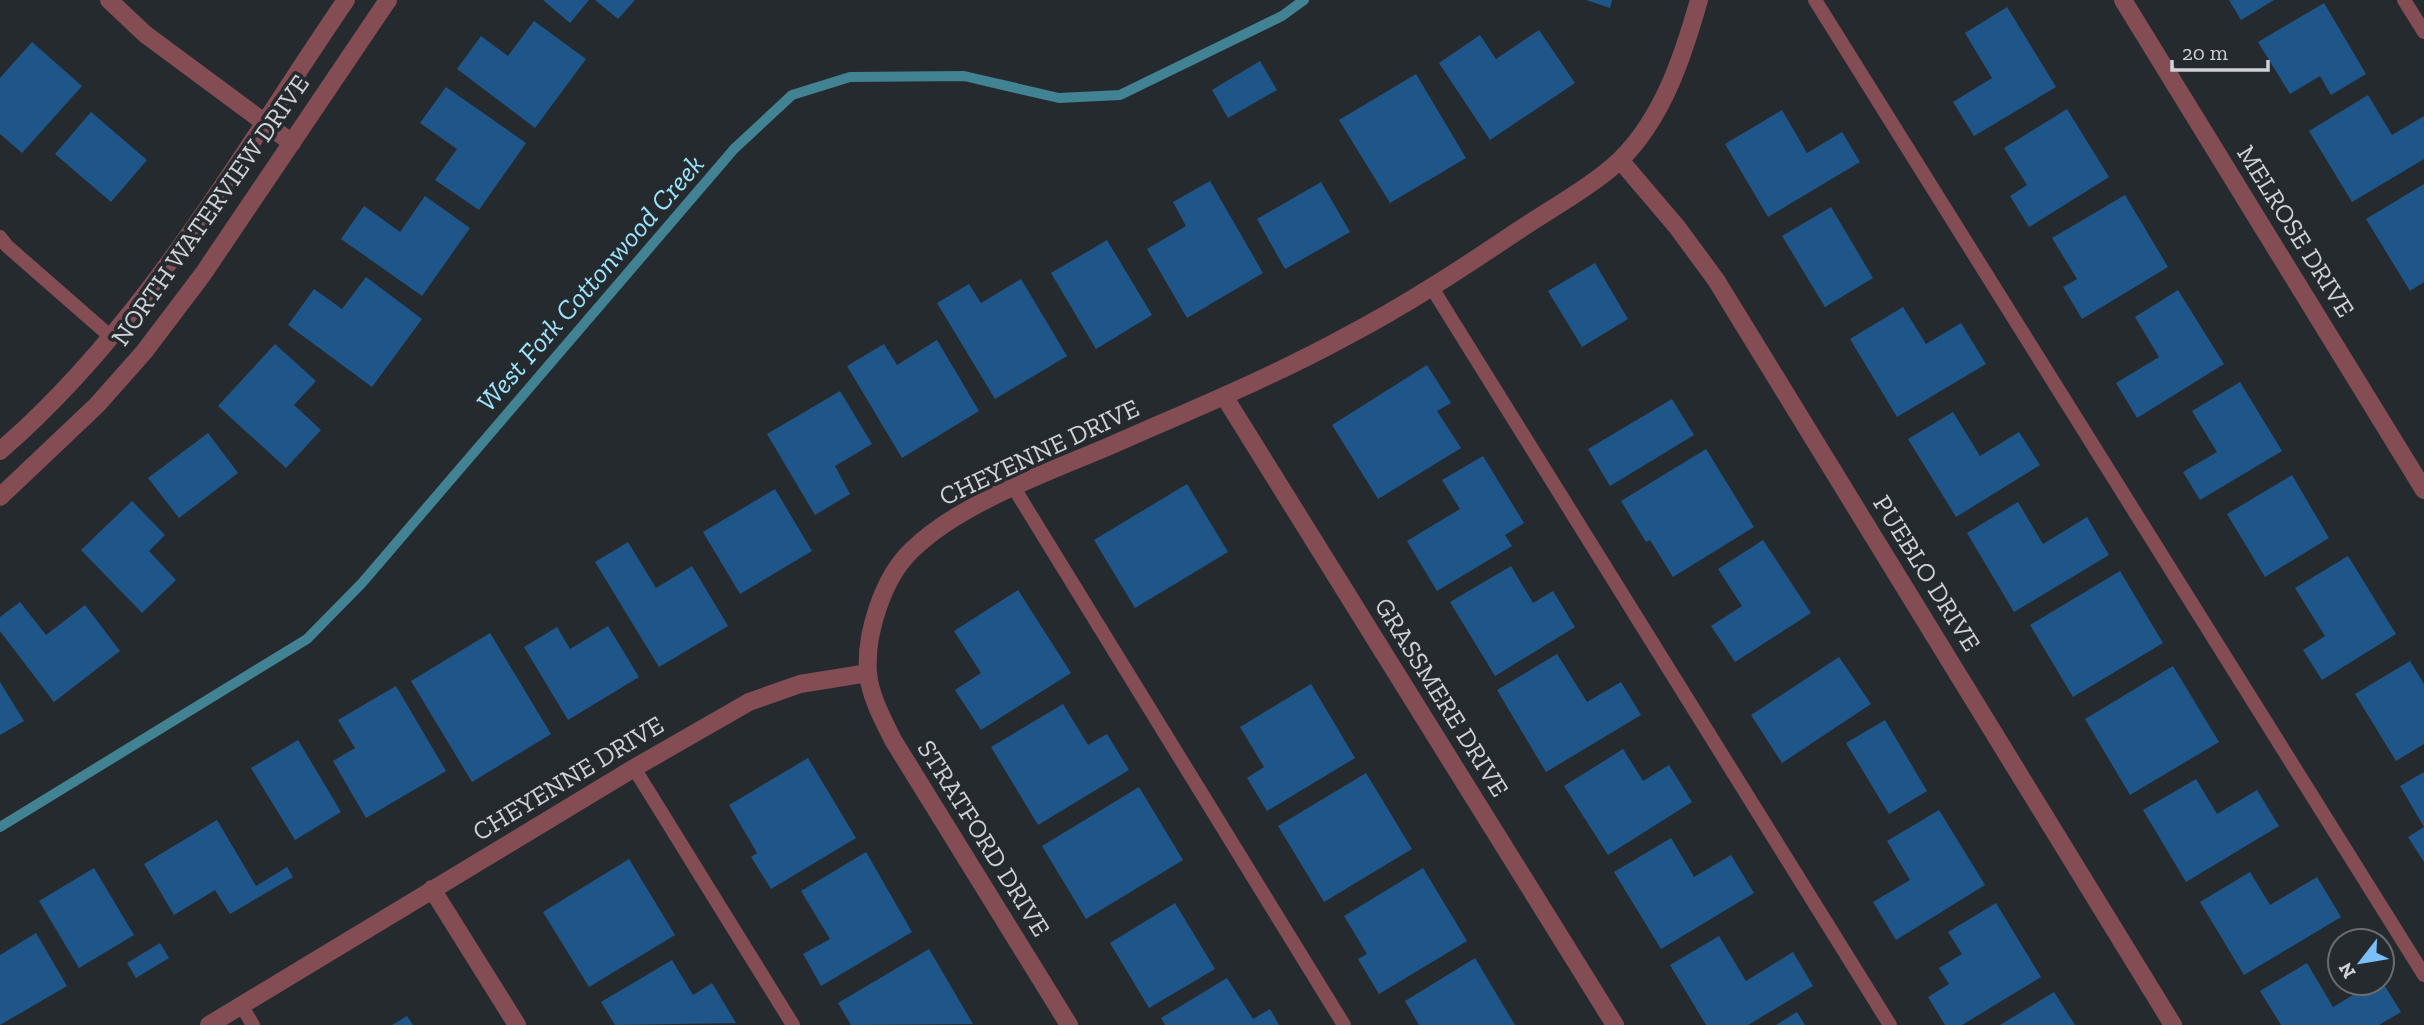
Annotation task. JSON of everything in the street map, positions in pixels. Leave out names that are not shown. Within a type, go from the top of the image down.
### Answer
[{"type":"street","points":[[109,0],[145,34],[292,143]]},
{"type":"street","name":"NORTH WATERVIEW DRIVE","points":[[0,451],[75,378],[111,337],[175,253],[346,0]]},
{"type":"street","name":"NORTH WATERVIEW DRIVE","points":[[0,497],[97,405],[144,352],[203,274],[388,0]]},
{"type":"street","name":"CHEYENNE DRIVE","points":[[209,1025],[634,768],[749,702],[800,684],[868,673],[871,629],[885,589],[909,552],[953,517],[1224,396],[1345,338],[1432,288],[1587,185],[1620,160],[1651,120],[1683,57],[1699,0]]},
{"type":"street","name":"MELROSE DRIVE","points":[[2123,0],[2424,490]]},
{"type":"street","name":"PUEBLO DRIVE","points":[[1620,160],[1716,280],[2173,1025]]},
{"type":"street","name":"GRASSMERE DRIVE","points":[[1224,396],[1615,1025]]},
{"type":"street","name":"STRATFORD DRIVE","points":[[868,673],[877,707],[893,740],[1069,1025]]},
{"type":"street","points":[[432,889],[517,1025]]},
{"type":"lane","points":[[1815,0],[2424,975]]},
{"type":"lane","points":[[2404,0],[2424,32]]},
{"type":"lane","points":[[0,237],[111,337]]},
{"type":"lane","points":[[1432,288],[1890,1025]]},
{"type":"lane","points":[[1014,488],[1345,1025]]},
{"type":"lane","points":[[634,768],[793,1025]]},
{"type":"lane","points":[[241,1005],[253,1025]]},
{"type":"building","points":[[543,0],[589,0],[570,23]]},
{"type":"building","points":[[595,0],[635,0],[618,19]]},
{"type":"building","points":[[1586,0],[1612,0],[1610,8]]},
{"type":"building","points":[[2229,0],[2274,0],[2241,20]]},
{"type":"building","points":[[2324,3],[2366,74],[2331,95],[2320,76],[2290,94],[2258,42]]},
{"type":"building","points":[[2007,7],[2056,87],[1974,136],[1953,102],[1992,78],[1965,33]]},
{"type":"building","points":[[534,21],[586,59],[535,128],[457,69],[481,36],[508,56]]},
{"type":"building","points":[[1539,30],[1575,83],[1490,140],[1439,63],[1480,35],[1496,59]]},
{"type":"building","points":[[32,42],[82,86],[22,153],[0,134],[0,78]]},
{"type":"building","points":[[1260,61],[1277,90],[1228,118],[1212,90]]},
{"type":"building","points":[[1416,74],[1466,158],[1390,203],[1339,120]]},
{"type":"building","points":[[446,87],[526,143],[479,210],[435,180],[457,149],[420,123]]},
{"type":"building","points":[[2368,95],[2392,135],[2424,116],[2424,159],[2352,202],[2309,131]]},
{"type":"building","points":[[2067,109],[2109,177],[2029,227],[2010,196],[2027,185],[2004,148]]},
{"type":"building","points":[[1782,110],[1807,153],[1842,132],[1860,162],[1768,217],[1725,144]]},
{"type":"building","points":[[91,112],[147,160],[111,202],[55,154]]},
{"type":"building","points":[[1210,181],[1263,273],[1187,318],[1147,249],[1186,226],[1173,202]]},
{"type":"building","points":[[1321,182],[1350,232],[1285,269],[1257,219]]},
{"type":"building","points":[[2424,184],[2424,282],[2410,291],[2366,219]]},
{"type":"building","points":[[2125,195],[2168,267],[2082,319],[2063,287],[2077,279],[2052,238]]},
{"type":"building","points":[[425,196],[470,228],[422,296],[341,239],[364,206],[400,232]]},
{"type":"building","points":[[1831,207],[1873,278],[1825,307],[1782,236]]},
{"type":"building","points":[[1107,240],[1152,315],[1096,349],[1051,273]]},
{"type":"building","points":[[1595,263],[1628,319],[1582,347],[1548,291]]},
{"type":"building","points":[[366,277],[422,319],[372,387],[288,325],[314,289],[342,309]]},
{"type":"building","points":[[1021,279],[1067,356],[995,399],[937,303],[969,284],[981,303]]},
{"type":"building","points":[[2178,290],[2224,364],[2137,418],[2116,383],[2159,357],[2135,317]]},
{"type":"building","points":[[1903,307],[1926,344],[1961,323],[1986,364],[1897,417],[1850,339]]},
{"type":"building","points":[[937,340],[979,411],[902,458],[847,366],[884,344],[897,365]]},
{"type":"building","points":[[275,344],[316,381],[294,405],[321,430],[286,468],[218,406]]},
{"type":"building","points":[[1427,365],[1451,403],[1437,411],[1461,448],[1378,499],[1332,425]]},
{"type":"building","points":[[2240,382],[2282,451],[2200,500],[2183,472],[2217,452],[2192,411]]},
{"type":"building","points":[[840,391],[872,444],[835,466],[850,494],[815,515],[767,434]]},
{"type":"building","points":[[1672,399],[1694,435],[1610,486],[1588,449]]},
{"type":"building","points":[[1953,412],[1980,456],[2019,432],[2040,465],[1956,517],[1908,439]]},
{"type":"building","points":[[208,433],[238,473],[179,518],[148,478]]},
{"type":"building","points":[[1706,449],[1754,527],[1673,577],[1650,540],[1646,542],[1621,501]]},
{"type":"building","points":[[1483,456],[1524,523],[1505,535],[1512,546],[1437,591],[1407,541],[1460,509],[1442,480]]},
{"type":"building","points":[[2292,475],[2329,538],[2265,577],[2227,514]]},
{"type":"building","points":[[1187,484],[1228,552],[1135,608],[1094,540]]},
{"type":"building","points":[[775,489],[812,551],[740,594],[703,532]]},
{"type":"building","points":[[132,501],[165,535],[149,551],[176,580],[142,613],[81,550]]},
{"type":"building","points":[[2018,502],[2043,544],[2087,517],[2109,555],[2014,612],[1967,533]]},
{"type":"building","points":[[1763,540],[1811,613],[1735,662],[1711,626],[1742,606],[1718,569]]},
{"type":"building","points":[[628,542],[656,588],[692,566],[728,626],[659,667],[595,562]]},
{"type":"building","points":[[2348,556],[2396,634],[2322,680],[2303,650],[2325,636],[2295,588]]},
{"type":"building","points":[[1511,566],[1533,603],[1553,591],[1575,627],[1495,676],[1450,602]]},
{"type":"building","points":[[2120,571],[2163,643],[2073,697],[2030,625]]},
{"type":"building","points":[[1018,590],[1071,673],[981,730],[955,690],[981,673],[954,631]]},
{"type":"building","points":[[20,602],[46,635],[85,605],[120,651],[54,702],[0,631],[0,617]]},
{"type":"building","points":[[608,626],[639,677],[568,720],[524,647],[557,627],[570,649]]},
{"type":"building","points":[[490,633],[551,734],[472,782],[411,681]]},
{"type":"building","points":[[1557,654],[1587,702],[1621,682],[1641,715],[1546,772],[1497,690]]},
{"type":"building","points":[[1839,657],[1871,704],[1782,763],[1751,715]]},
{"type":"building","points":[[2410,661],[2424,684],[2424,744],[2396,761],[2355,694]]},
{"type":"building","points":[[2173,666],[2219,742],[2130,795],[2085,719]]},
{"type":"building","points":[[0,682],[24,721],[0,735]]},
{"type":"building","points":[[1311,684],[1355,758],[1267,811],[1247,778],[1264,767],[1240,727]]},
{"type":"building","points":[[396,686],[446,771],[366,818],[333,761],[355,748],[338,720]]},
{"type":"building","points":[[1063,704],[1088,745],[1107,734],[1129,770],[1038,825],[991,747]]},
{"type":"building","points":[[1885,720],[1927,791],[1889,814],[1846,743]]},
{"type":"building","points":[[298,740],[341,812],[295,840],[251,768]]},
{"type":"building","points":[[1623,749],[1643,781],[1669,765],[1692,802],[1608,855],[1564,786]]},
{"type":"building","points":[[808,758],[856,838],[771,889],[751,857],[757,853],[729,805]]},
{"type":"building","points":[[2424,772],[2424,827],[2400,786]]},
{"type":"building","points":[[1366,773],[1412,849],[1324,902],[1278,826]]},
{"type":"building","points":[[2196,779],[2217,814],[2257,790],[2279,826],[2186,882],[2143,810]]},
{"type":"building","points":[[1139,787],[1183,860],[1086,919],[1042,846]]},
{"type":"building","points":[[1939,810],[1985,885],[1896,940],[1873,902],[1910,880],[1887,841]]},
{"type":"building","points":[[217,820],[256,886],[287,867],[293,877],[230,914],[215,890],[174,915],[144,864]]},
{"type":"building","points":[[2424,827],[2424,862],[2408,837]]},
{"type":"building","points":[[1671,838],[1694,877],[1731,855],[1754,893],[1661,949],[1614,872]]},
{"type":"building","points":[[866,852],[912,932],[821,986],[803,954],[830,939],[801,891]]},
{"type":"building","points":[[629,859],[675,935],[589,987],[543,912]]},
{"type":"building","points":[[94,868],[134,935],[79,968],[39,901]]},
{"type":"building","points":[[1423,868],[1467,941],[1379,994],[1358,959],[1367,954],[1344,916]]},
{"type":"building","points":[[2250,872],[2270,905],[2317,877],[2341,917],[2244,975],[2200,902]]},
{"type":"building","points":[[1175,903],[1215,969],[1149,1008],[1110,943]]},
{"type":"building","points":[[1996,903],[2041,977],[1962,1025],[1945,1025],[1928,997],[1949,984],[1939,968],[1962,954],[1948,932]]},
{"type":"building","points":[[36,933],[67,986],[0,1025],[0,955]]},
{"type":"building","points":[[1719,936],[1746,981],[1793,952],[1813,986],[1748,1025],[1706,1025],[1670,965]]},
{"type":"building","points":[[160,943],[169,958],[136,978],[127,963]]},
{"type":"building","points":[[929,949],[973,1024],[851,1025],[838,1003]]},
{"type":"building","points":[[1475,958],[1515,1025],[1419,1025],[1405,1001]]},
{"type":"building","points":[[672,960],[693,995],[712,983],[736,1023],[615,1025],[601,1002]]},
{"type":"building","points":[[2307,963],[2333,1007],[2350,997],[2392,997],[2401,1012],[2379,1025],[2281,1025],[2260,991]]},
{"type":"building","points":[[1227,978],[1253,1019],[1270,1009],[1279,1025],[1165,1025],[1161,1018]]},
{"type":"building","points":[[2054,992],[2075,1025],[2000,1025]]},
{"type":"building","points":[[1797,1012],[1805,1025],[1776,1025]]},
{"type":"building","points":[[407,1016],[413,1025],[392,1025]]},
{"type":"waterway","name":"West Fork Cottonwood Creek","points":[[0,827],[307,639],[362,583],[734,149],[792,95],[850,77],[964,76],[1059,98],[1120,95],[1282,16],[1304,0]]}]
